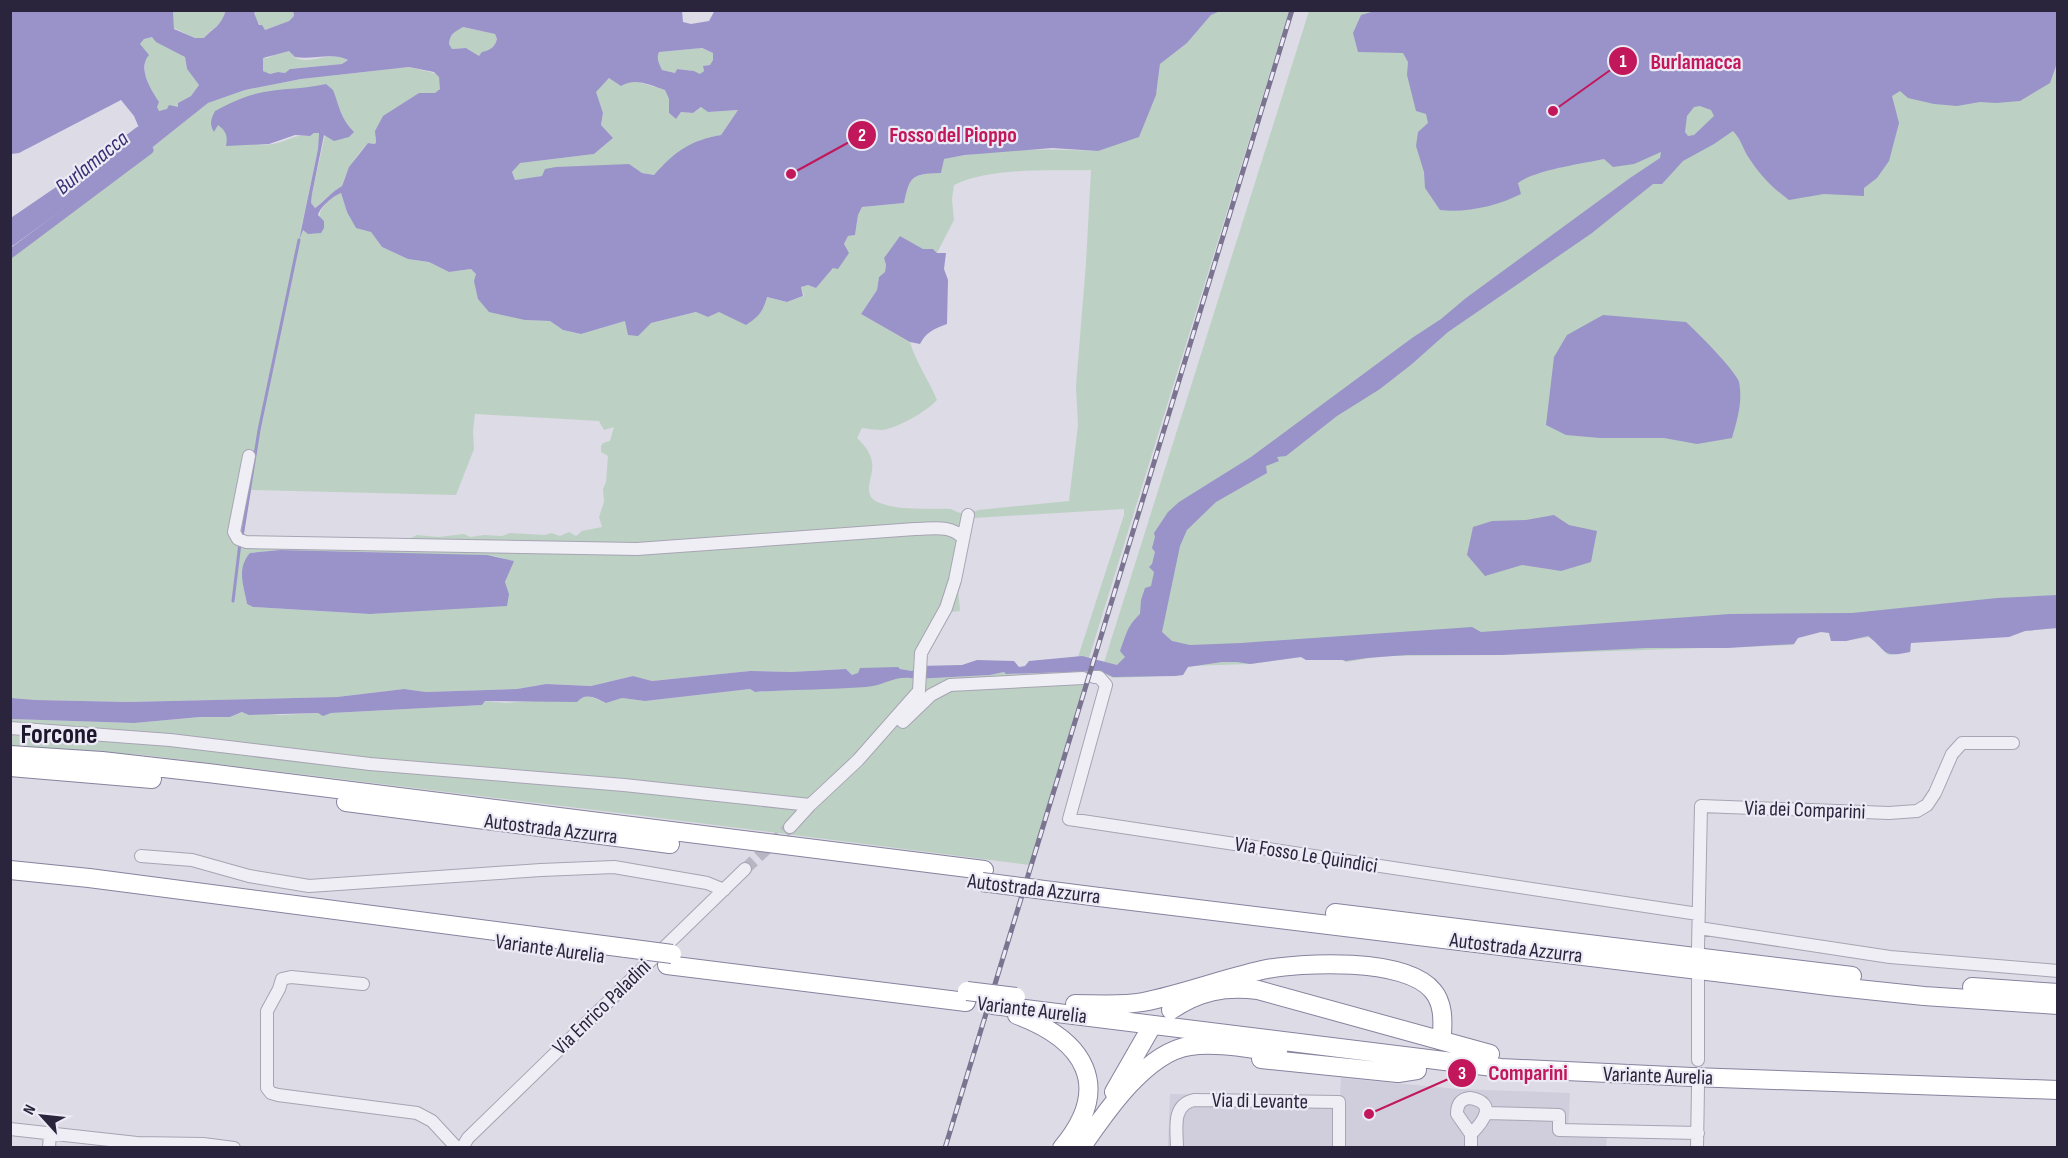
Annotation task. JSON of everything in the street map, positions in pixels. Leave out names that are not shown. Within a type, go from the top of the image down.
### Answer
[{"type":"highway","name":"Autostrada Azzurra","points":[[10,755],[102,761],[243,777],[983,876]]},
{"type":"highway","name":"Autostrada Azzurra","points":[[10,767],[287,794],[594,834],[1930,984],[2058,993]]},
{"type":"highway","name":"Variante Aurelia","points":[[10,870],[42,879],[967,997],[1014,1006],[1075,1004],[1496,1061],[1604,1062],[2058,1079]]},
{"type":"highway","name":"Variante Aurelia","points":[[10,881],[42,879]]},
{"type":"highway","name":"Autostrada Azzurra","points":[[1100,890],[1841,987],[1924,996],[2058,1005]]},
{"type":"highway","points":[[1075,1004],[1121,1005],[1142,1002],[1229,978],[1280,967],[1316,964],[1363,966],[1406,973],[1426,984],[1434,992],[1440,1004],[1443,1019],[1442,1034]]},
{"type":"highway","points":[[1171,1010],[1196,996],[1217,989],[1258,990],[1496,1061]]},
{"type":"highway","name":"Variante Aurelia","points":[[967,997],[993,1005],[1496,1061],[1703,1078],[2058,1090]]},
{"type":"highway","points":[[1014,1006],[1060,1036],[1074,1050],[1083,1065],[1088,1085],[1086,1106],[1078,1126],[1062,1148]]},
{"type":"highway","points":[[1097,1125],[1122,1076],[1149,1031]]},
{"type":"highway","points":[[1081,1147],[1146,1068],[1164,1055],[1187,1046],[1212,1045],[1401,1063],[1496,1061]]},
{"type":"highway","points":[[1097,1125],[1152,1076],[1169,1065],[1195,1057],[1234,1056],[1398,1072],[1417,1070]]},
{"type":"street","points":[[249,456],[234,532],[242,540],[637,549],[915,529],[949,528],[958,532],[963,538]]},
{"type":"street","points":[[790,827],[847,771],[908,706],[919,691],[919,660],[946,608],[955,580],[968,514]]},
{"type":"street","name":"Via Fosso Le Quindici","points":[[847,771],[854,770],[931,695],[950,685],[1100,677],[1106,685],[1069,819],[1698,914]]},
{"type":"street","points":[[10,728],[170,740],[370,764],[614,784],[810,805]]},
{"type":"street","name":"Via dei Comparini","points":[[1698,948],[1701,806],[1889,813],[1917,811],[1927,805],[1931,799],[1952,754],[1962,743],[2013,743]]},
{"type":"street","points":[[141,856],[192,860],[249,876],[309,886],[614,867],[707,883],[724,890]]},
{"type":"street","name":"Via Enrico Paladini","points":[[462,1148],[468,1138],[745,869]]},
{"type":"street","points":[[1699,928],[1890,957],[2058,970]]},
{"type":"street","points":[[363,984],[291,977],[282,979],[267,1011],[267,1088],[271,1093],[278,1095],[417,1113],[432,1121],[457,1148]]},
{"type":"street","points":[[1698,979],[1698,1060]]},
{"type":"street","points":[[1697,1148],[1698,1086]]},
{"type":"street","points":[[1471,1134],[1484,1119],[1486,1113],[1484,1104],[1476,1099],[1465,1099],[1459,1104],[1457,1114],[1471,1134],[1471,1148]]},
{"type":"street","name":"Via di Levante","points":[[1177,1148],[1177,1116],[1183,1104],[1194,1100],[1339,1102],[1339,1148]]},
{"type":"street","points":[[1486,1113],[1559,1115],[1559,1130],[1698,1133]]},
{"type":"street","points":[[10,1129],[138,1143],[203,1144],[234,1148]]},
{"type":"street","points":[[49,1148],[50,1132]]},
{"type":"shaded area","points":[[226,10],[256,11],[254,13],[259,25],[262,25],[265,30],[289,21],[294,16],[293,10],[682,10],[683,22],[691,24],[709,21],[715,10],[1220,11],[1211,15],[1187,43],[1160,64],[1156,95],[1139,137],[1098,151],[1052,148],[965,155],[944,159],[941,173],[923,174],[910,182],[904,203],[862,207],[858,215],[855,235],[848,236],[844,244],[849,253],[838,269],[833,268],[816,288],[808,285],[801,287],[803,296],[787,302],[767,297],[760,314],[746,325],[719,312],[708,317],[696,312],[651,323],[638,336],[628,335],[625,321],[581,334],[563,330],[550,321],[525,320],[489,312],[478,299],[474,281],[476,274],[471,269],[449,272],[429,262],[408,259],[382,247],[371,232],[356,228],[347,212],[341,193],[327,202],[319,212],[318,215],[324,221],[321,233],[308,234],[303,230],[299,240],[318,149],[319,133],[310,136],[295,135],[269,144],[226,146],[225,132],[218,125],[214,132],[211,126],[215,111],[245,97],[258,93],[326,84],[333,90],[343,117],[354,132],[349,137],[334,141],[324,135],[312,194],[311,203],[315,208],[342,186],[349,167],[368,143],[376,143],[375,131],[383,116],[419,93],[435,93],[440,89],[439,77],[434,72],[409,67],[301,79],[245,90],[208,103],[149,150],[134,116],[121,100],[19,153],[11,154],[11,11],[173,11],[174,29],[195,38],[204,38],[224,16]],"holes":[[[463,27],[495,34],[497,39],[492,48],[482,52],[479,56],[466,48],[452,49],[449,44],[453,33]],[[152,37],[156,42],[185,57],[187,69],[199,85],[191,96],[178,103],[178,107],[169,105],[167,109],[159,111],[157,107],[159,102],[146,79],[144,66],[149,55],[140,44],[144,39]],[[702,48],[713,53],[713,60],[710,65],[703,66],[704,71],[700,74],[677,69],[675,73],[662,70],[658,59],[659,52]],[[289,51],[295,57],[329,56],[348,60],[342,64],[290,69],[285,73],[270,74],[263,71],[263,58]],[[609,78],[621,86],[637,82],[665,90],[669,99],[669,113],[676,119],[681,112],[693,113],[701,107],[708,112],[738,110],[721,135],[701,140],[684,148],[654,175],[642,173],[629,164],[556,167],[545,169],[542,176],[515,180],[512,172],[520,163],[594,154],[613,138],[601,125],[603,113],[596,92]]]},
{"type":"shaded area","points":[[1378,10],[2057,11],[2057,63],[2050,83],[2020,101],[1980,102],[1957,106],[1908,98],[1900,91],[1892,96],[1899,123],[1889,161],[1877,178],[1864,188],[1864,196],[1824,194],[1789,200],[1761,174],[1733,131],[1683,161],[1662,184],[1653,184],[1592,233],[1448,332],[1380,389],[1337,416],[1286,456],[1277,457],[1279,461],[1266,466],[1267,473],[1216,502],[1187,530],[1180,546],[1162,632],[1172,641],[1190,645],[1241,643],[1472,627],[1481,632],[1730,614],[1852,613],[1997,598],[2057,595],[2057,628],[2025,631],[2009,637],[1911,643],[1910,652],[1894,654],[1886,652],[1868,636],[1846,641],[1831,641],[1829,633],[1821,632],[1798,638],[1794,644],[1728,648],[1646,648],[1502,655],[1407,655],[1346,661],[1306,660],[1301,657],[1250,664],[1222,662],[1188,667],[1183,675],[1175,676],[1113,677],[1100,671],[1006,674],[1004,672],[990,675],[902,678],[866,687],[755,692],[750,689],[645,701],[622,698],[606,703],[587,697],[577,702],[485,701],[482,705],[331,713],[323,716],[318,713],[249,715],[242,712],[230,717],[200,717],[134,723],[11,719],[11,698],[128,702],[337,697],[404,689],[426,692],[517,689],[546,684],[591,686],[633,676],[652,681],[750,671],[791,672],[846,669],[852,675],[858,673],[860,668],[898,667],[912,671],[919,666],[962,665],[977,660],[1014,661],[1019,667],[1025,666],[1029,661],[1082,656],[1117,665],[1125,657],[1120,651],[1130,627],[1140,614],[1145,588],[1151,586],[1154,572],[1149,567],[1155,552],[1152,548],[1154,533],[1168,512],[1179,502],[1251,457],[1660,158],[1661,152],[1634,164],[1613,167],[1604,159],[1559,168],[1526,178],[1518,183],[1521,194],[1502,202],[1482,208],[1440,210],[1425,188],[1424,172],[1416,146],[1418,132],[1428,123],[1426,114],[1416,111],[1407,75],[1408,62],[1403,53],[1358,52],[1353,33],[1361,15]],"holes":[[[1700,106],[1711,110],[1714,116],[1694,135],[1688,136],[1685,132],[1687,116],[1694,107]]]},
{"type":"shaded area","points":[[900,236],[923,249],[946,253],[944,269],[948,280],[947,324],[931,331],[920,344],[910,342],[861,314],[877,290],[879,277],[885,272],[884,258]]},
{"type":"shaded area","points":[[1603,315],[1686,322],[1724,361],[1739,382],[1740,404],[1732,438],[1697,444],[1664,438],[1600,438],[1566,435],[1546,425],[1554,357],[1567,335]]},
{"type":"shaded area","points":[[1554,515],[1569,525],[1597,531],[1591,562],[1561,571],[1522,565],[1485,576],[1467,555],[1473,527],[1492,521],[1526,520]]},
{"type":"shaded area","points":[[280,550],[487,555],[514,561],[505,582],[509,594],[507,606],[370,614],[253,607],[247,604],[242,578],[246,559],[250,553]]},
{"type":"shaded area","points":[[1341,1078],[1458,1089],[1570,1093],[1568,1131],[1607,1136],[1606,1148],[1168,1148],[1170,1094],[1340,1098]]},
{"type":"green space","points":[[1220,10],[1289,11],[1089,658],[1078,657],[1124,509],[973,518],[958,589],[960,611],[943,613],[919,666],[913,671],[900,669],[852,675],[846,669],[791,672],[750,671],[652,681],[633,676],[591,686],[546,684],[517,689],[426,692],[404,689],[337,697],[128,702],[11,698],[11,254],[208,103],[245,90],[301,79],[409,67],[438,74],[441,82],[440,89],[435,93],[419,93],[375,136],[376,143],[368,143],[349,168],[342,186],[314,208],[311,203],[312,194],[325,135],[345,124],[335,98],[326,84],[215,111],[214,132],[218,124],[225,130],[228,138],[261,145],[275,144],[295,137],[319,133],[318,149],[299,238],[303,230],[320,219],[321,211],[326,203],[341,193],[347,212],[371,232],[382,247],[408,259],[429,262],[449,272],[471,269],[525,320],[550,321],[563,330],[581,334],[625,321],[651,323],[697,312],[708,317],[719,312],[764,307],[766,297],[787,302],[804,296],[801,287],[808,285],[816,288],[833,268],[848,236],[855,235],[858,215],[862,207],[904,203],[913,178],[923,174],[941,173],[943,159],[1020,150],[1098,151],[1156,94],[1160,64],[1187,43],[1211,15]],"holes":[[[1091,170],[1076,386],[1078,425],[1069,501],[978,510],[964,514],[951,509],[888,506],[874,500],[869,491],[871,458],[857,438],[862,428],[882,430],[896,426],[919,414],[937,400],[910,342],[861,314],[877,290],[879,277],[885,272],[884,258],[900,236],[923,249],[933,249],[937,253],[954,220],[952,199],[954,185],[969,179],[1002,173]],[[475,414],[599,421],[604,430],[614,427],[610,441],[601,446],[601,452],[608,456],[606,482],[603,489],[604,502],[599,517],[602,527],[582,531],[576,536],[569,532],[560,536],[551,533],[545,535],[510,533],[502,536],[470,537],[464,534],[438,537],[417,535],[407,540],[242,540],[251,490],[456,495],[474,449]],[[280,550],[495,556],[513,561],[505,583],[509,594],[409,611],[370,614],[253,607],[247,604],[243,571],[244,564],[251,553]]]},
{"type":"green space","points":[[173,11],[226,11],[219,24],[204,38],[195,38],[174,28]]},
{"type":"green space","points":[[293,11],[294,16],[289,21],[265,30],[253,13]]},
{"type":"green space","points":[[1309,11],[2057,11],[2057,628],[1909,642],[1911,651],[1888,655],[1870,637],[1844,641],[1829,632],[1817,631],[1797,637],[1793,645],[1498,655],[1383,656],[1346,662],[1307,660],[1301,657],[1250,664],[1188,666],[1183,675],[1113,678],[1101,672]]},
{"type":"green space","points":[[463,27],[495,34],[497,39],[495,46],[479,56],[466,48],[452,49],[449,44],[450,37]]},
{"type":"green space","points":[[152,37],[185,57],[187,69],[199,85],[191,96],[178,103],[178,107],[159,111],[156,107],[159,102],[151,91],[145,74],[145,59],[140,44],[144,39]]},
{"type":"green space","points":[[701,48],[713,53],[713,60],[710,65],[703,66],[704,71],[700,75],[694,71],[677,69],[675,73],[662,70],[659,64],[659,52]]},
{"type":"green space","points":[[281,51],[289,51],[302,60],[334,56],[348,60],[342,64],[290,69],[285,73],[270,74],[263,71],[263,58],[268,58]]},
{"type":"green space","points":[[609,78],[635,81],[665,90],[669,99],[669,113],[676,119],[681,112],[693,113],[702,107],[708,112],[738,110],[721,135],[702,140],[684,149],[654,175],[642,173],[628,164],[515,180],[512,172],[519,163],[594,154],[613,138],[601,125],[603,113],[595,92]]},
{"type":"green space","points":[[1088,671],[1029,865],[143,755],[11,746],[11,719],[134,723],[200,717],[230,717],[243,712],[280,715],[318,713],[323,715],[482,705],[484,701],[506,703],[589,696],[606,703],[622,698],[645,701],[750,689],[755,692],[812,688],[906,677],[915,679],[990,675],[1004,672],[1007,674]]},
{"type":"waterway","name":"Burlamacca","points":[[10,224],[70,183],[139,131],[149,150],[10,254]]},
{"type":"waterway","name":"Burlamacca","points":[[10,238],[139,144]]},
{"type":"waterway","points":[[242,537],[259,430],[299,240]]},
{"type":"waterway","points":[[233,601],[240,543]]},
{"type":"tunnel","points":[[745,869],[790,827]]},
{"type":"railway","points":[[945,1148],[1292,10]]},
{"type":"place","name":"Burlamacca","points":[[1553,111]]},
{"type":"place","name":"Fosso del Pioppo","points":[[791,174]]},
{"type":"place","name":"Comparini","points":[[1369,1114]]},
{"type":"district","name":"Forcone","points":[[59,735]]}]
